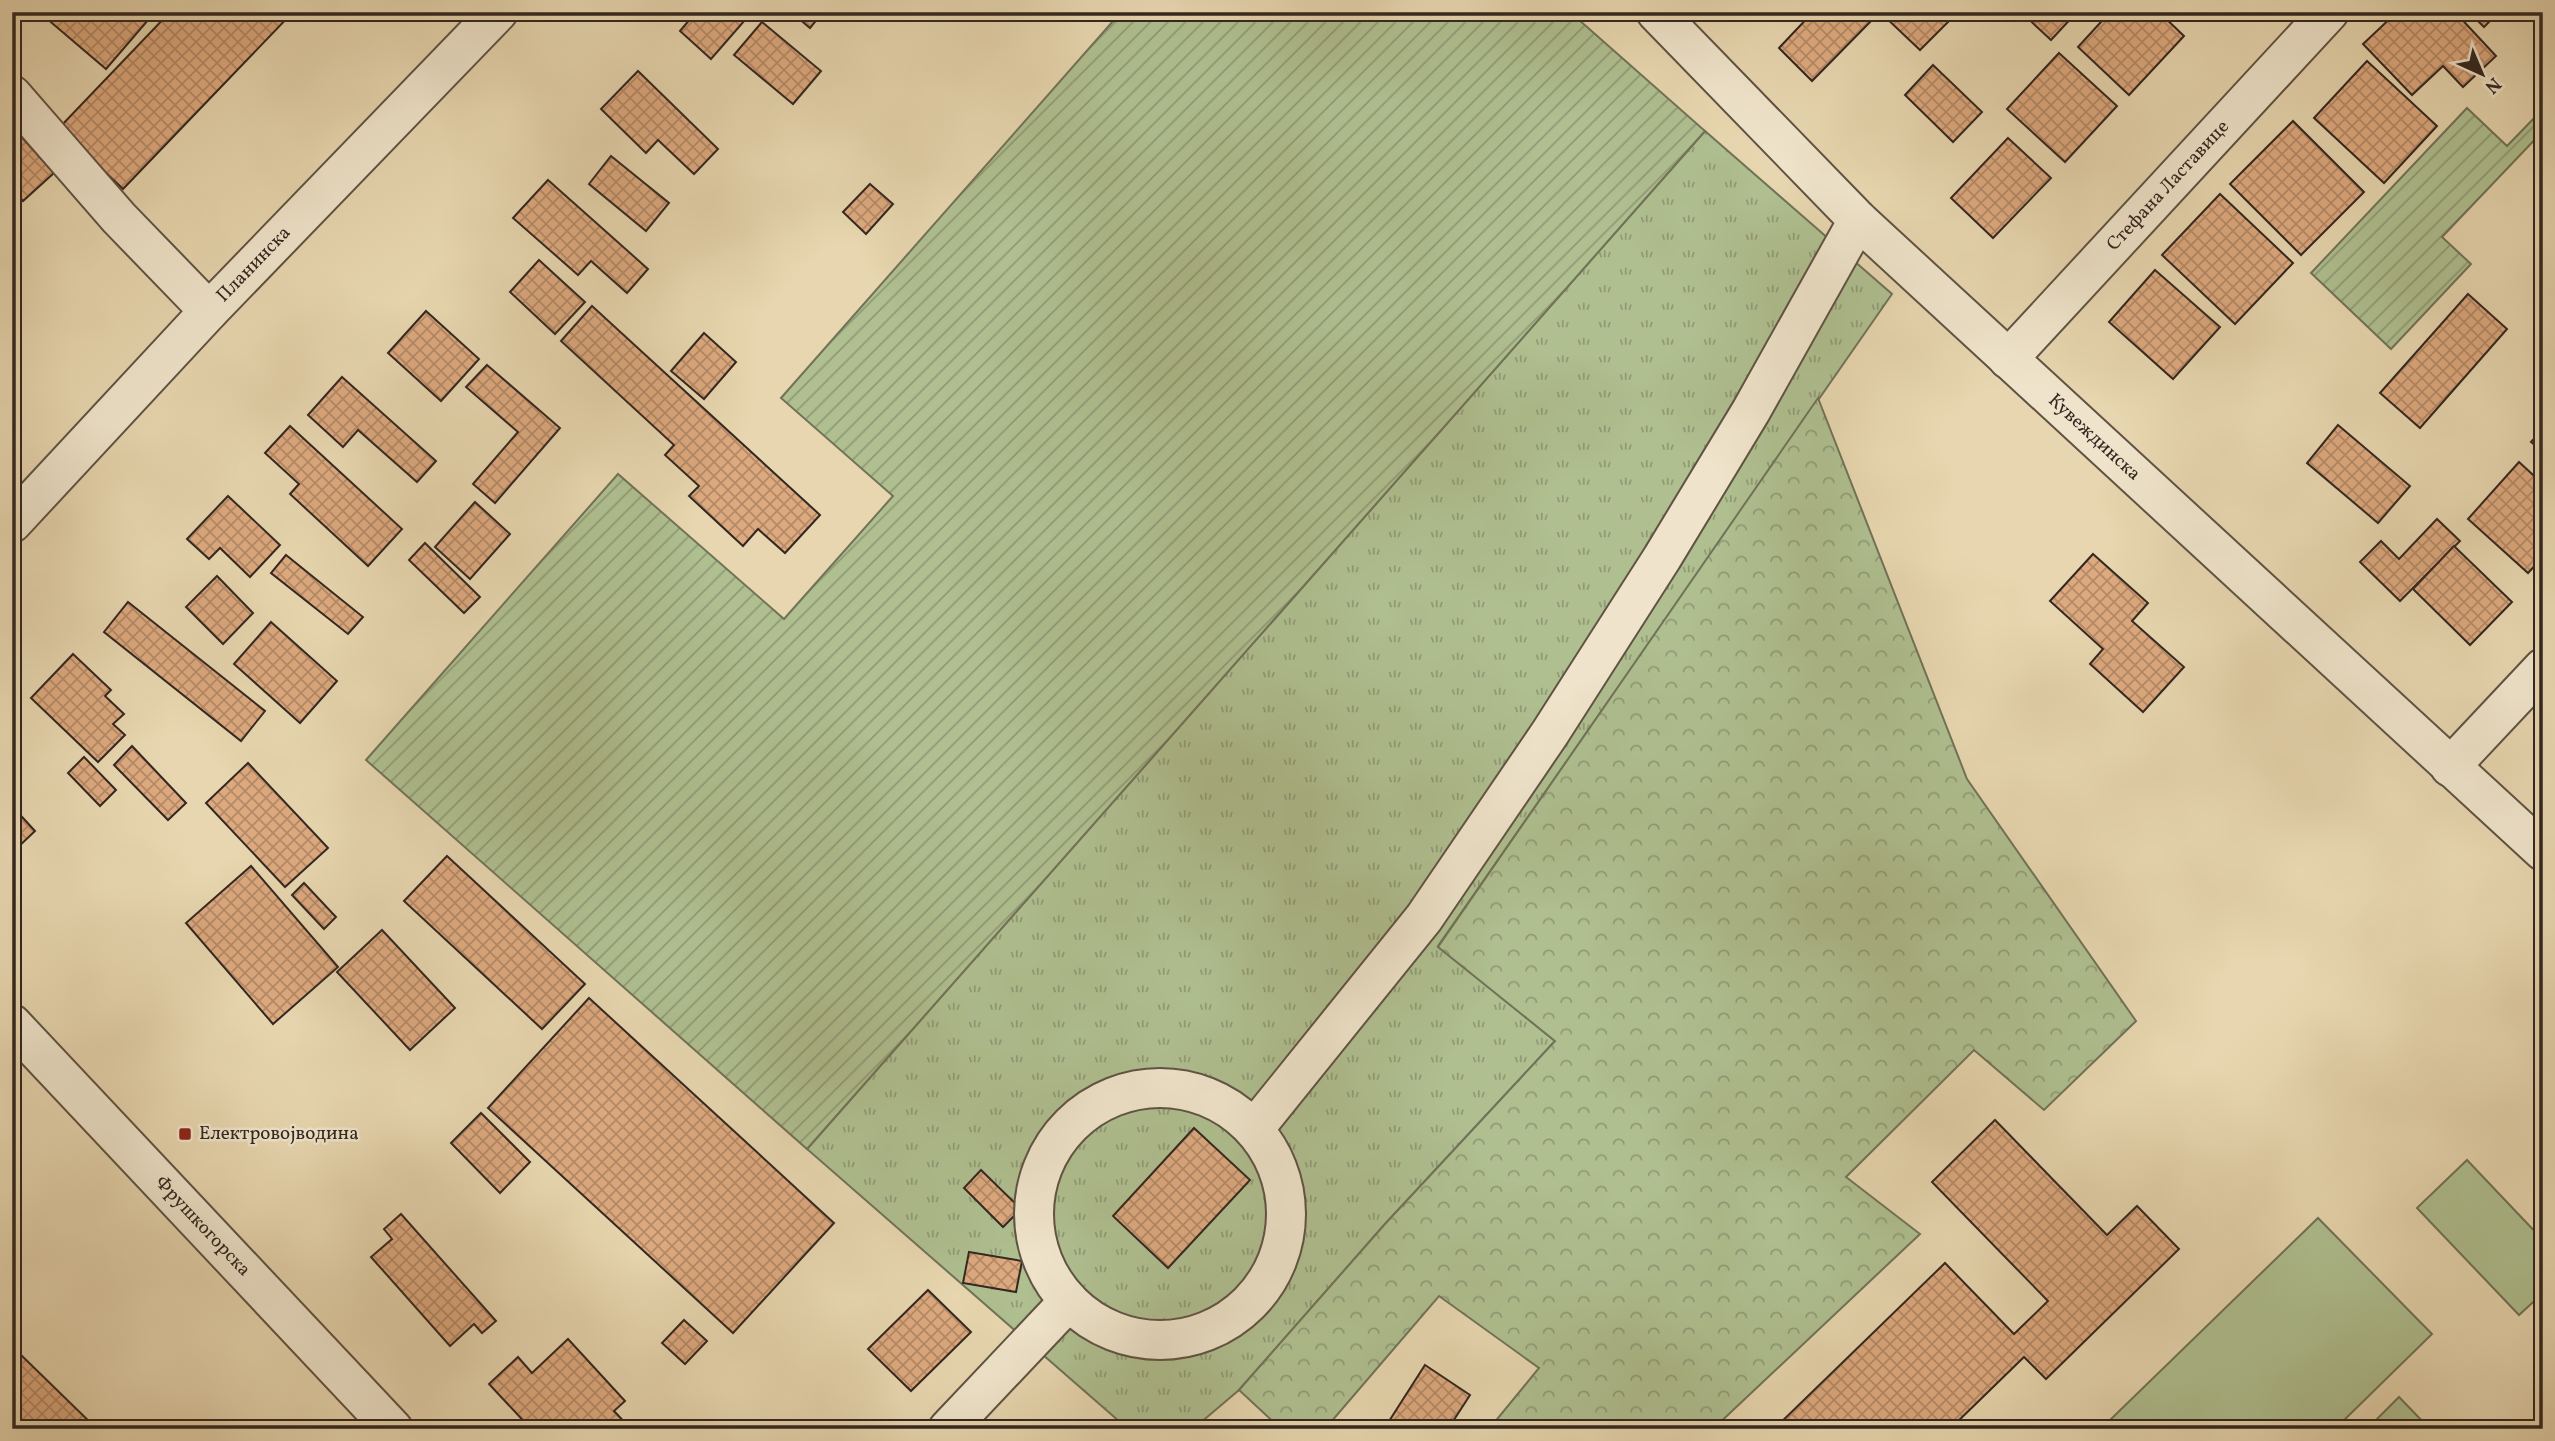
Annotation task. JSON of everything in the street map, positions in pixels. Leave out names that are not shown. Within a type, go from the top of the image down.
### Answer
[{"type":"street","name":"Планинска","points":[[12,523],[209,311],[498,12]]},
{"type":"street","name":"Кувеждинска","points":[[1656,12],[1858,220],[2543,851]]},
{"type":"street","name":"Стефана Ластавице","points":[[2008,359],[2329,12]]},
{"type":"street","points":[[12,95],[119,218],[209,311]]},
{"type":"street","points":[[1254,1129],[1424,918],[1550,733],[1662,558],[1751,411],[1858,220]]},
{"type":"street","points":[[2450,767],[2543,668]]},
{"type":"street","name":"Фрушкогорска","points":[[12,1024],[393,1429]]},
{"type":"street","points":[[1166,1087],[1198,1093],[1228,1107],[1254,1129],[1272,1156],[1284,1187],[1286,1219],[1280,1251],[1266,1281],[1246,1306],[1219,1325],[1188,1336],[1156,1340],[1124,1335],[1094,1321],[1069,1301],[1049,1274],[1037,1243],[1034,1210],[1039,1177],[1053,1147],[1074,1121],[1101,1102],[1132,1091],[1166,1087]]},
{"type":"street","points":[[948,1429],[1069,1301]]},
{"type":"green space","points":[[1121,12],[1222,12],[1229,18],[1235,12],[1570,12],[1705,131],[807,1149],[366,760],[618,474],[784,619],[893,496],[781,398]]},
{"type":"green space","points":[[2467,108],[2507,146],[2543,109],[2543,131],[2442,237],[2471,264],[2391,349],[2311,273]]},
{"type":"green space","points":[[1705,131],[1892,294],[1438,946],[1555,1041],[1385,1224],[1239,1390],[1193,1429],[1128,1429],[807,1149]]},
{"type":"green space","points":[[1818,398],[1967,779],[2136,1021],[2044,1110],[1974,1050],[1846,1177],[1920,1234],[1713,1429],[1489,1429],[1539,1368],[1439,1296],[1325,1429],[1281,1429],[1239,1390],[1385,1224],[1555,1041],[1438,947]]},
{"type":"green space","points":[[2467,1160],[2543,1240],[2543,1293],[2519,1315],[2417,1208]]},
{"type":"green space","points":[[2318,1218],[2432,1334],[2335,1429],[2120,1429],[2111,1419]]},
{"type":"green space","points":[[2399,1397],[2430,1429],[2367,1429]]},
{"type":"building","points":[[39,12],[155,12],[106,69]]},
{"type":"building","points":[[170,12],[293,12],[123,189],[59,128]]},
{"type":"building","points":[[696,12],[752,12],[711,59],[680,31]]},
{"type":"building","points":[[791,12],[823,12],[810,28]]},
{"type":"building","points":[[1813,12],[1870,12],[1875,17],[1812,81],[1779,48]]},
{"type":"building","points":[[1887,12],[1958,12],[1920,50],[1884,16]]},
{"type":"building","points":[[2021,12],[2077,12],[2051,40]]},
{"type":"building","points":[[2110,12],[2159,12],[2184,36],[2129,95],[2078,47]]},
{"type":"building","points":[[2397,12],[2455,12],[2496,56],[2463,87],[2443,66],[2412,95],[2363,44]]},
{"type":"building","points":[[2469,12],[2499,12],[2484,27]]},
{"type":"building","points":[[762,22],[821,71],[793,104],[734,55]]},
{"type":"building","points":[[2059,53],[2117,106],[2065,162],[2007,109]]},
{"type":"building","points":[[2367,61],[2437,126],[2384,183],[2314,118]]},
{"type":"building","points":[[1933,65],[1982,112],[1953,142],[1905,95]]},
{"type":"building","points":[[638,71],[718,149],[694,174],[658,140],[646,153],[601,109]]},
{"type":"building","points":[[2293,121],[2364,192],[2301,255],[2230,184]]},
{"type":"building","points":[[19,134],[54,173],[23,201],[12,189],[12,141]]},
{"type":"building","points":[[2008,138],[2051,178],[1993,238],[1951,198]]},
{"type":"building","points":[[611,156],[669,203],[646,231],[589,184]]},
{"type":"building","points":[[548,180],[648,269],[627,293],[591,261],[578,275],[513,218]]},
{"type":"building","points":[[870,184],[893,204],[866,234],[843,212]]},
{"type":"building","points":[[2220,194],[2293,263],[2235,324],[2162,255]]},
{"type":"building","points":[[539,260],[585,302],[555,334],[510,292]]},
{"type":"building","points":[[2155,270],[2220,327],[2173,379],[2109,322]]},
{"type":"building","points":[[2468,294],[2507,329],[2420,428],[2380,393]]},
{"type":"building","points":[[592,306],[820,515],[785,553],[758,529],[743,546],[689,496],[699,486],[665,455],[674,445],[561,341]]},
{"type":"building","points":[[426,311],[479,359],[441,401],[388,353]]},
{"type":"building","points":[[704,333],[736,362],[704,399],[671,371]]},
{"type":"building","points":[[487,365],[560,428],[495,503],[473,484],[518,432],[466,387]]},
{"type":"building","points":[[342,377],[436,461],[417,482],[358,430],[343,447],[308,415]]},
{"type":"building","points":[[2338,425],[2410,486],[2378,523],[2307,463]]},
{"type":"building","points":[[290,426],[402,529],[368,566],[290,494],[299,484],[265,453]]},
{"type":"building","points":[[2543,429],[2543,452],[2531,442]]},
{"type":"building","points":[[2519,462],[2543,484],[2543,557],[2528,573],[2468,519]]},
{"type":"building","points":[[228,496],[280,545],[250,577],[220,548],[209,559],[187,539]]},
{"type":"building","points":[[475,502],[510,534],[470,579],[435,547]]},
{"type":"building","points":[[2437,519],[2460,541],[2400,601],[2360,562],[2381,541],[2399,559]]},
{"type":"building","points":[[425,543],[480,597],[464,613],[409,560]]},
{"type":"building","points":[[2454,546],[2512,602],[2470,645],[2413,589]]},
{"type":"building","points":[[2093,554],[2148,603],[2132,621],[2184,667],[2143,712],[2090,664],[2103,649],[2050,601]]},
{"type":"building","points":[[286,555],[363,617],[348,634],[271,573]]},
{"type":"building","points":[[217,576],[253,613],[223,644],[186,607]]},
{"type":"building","points":[[128,602],[265,711],[241,741],[104,632]]},
{"type":"building","points":[[271,622],[337,681],[300,723],[234,664]]},
{"type":"building","points":[[73,654],[111,690],[105,696],[124,714],[113,724],[125,735],[98,762],[31,698]]},
{"type":"building","points":[[132,746],[186,803],[168,820],[114,765]]},
{"type":"building","points":[[84,757],[116,790],[100,806],[68,773]]},
{"type":"building","points":[[248,763],[328,848],[285,887],[206,803]]},
{"type":"building","points":[[12,806],[35,831],[12,853]]},
{"type":"building","points":[[447,856],[585,984],[542,1029],[404,901]]},
{"type":"building","points":[[251,866],[338,967],[273,1024],[186,923]]},
{"type":"building","points":[[304,883],[336,917],[324,929],[292,895]]},
{"type":"building","points":[[382,930],[455,1008],[410,1050],[337,972]]},
{"type":"building","points":[[589,998],[834,1223],[733,1333],[488,1108]]},
{"type":"building","points":[[481,1113],[530,1162],[500,1193],[451,1143]]},
{"type":"building","points":[[1995,1120],[2107,1235],[2137,1206],[2179,1249],[2046,1379],[2024,1357],[1950,1429],[1774,1429],[1945,1263],[2014,1334],[2048,1301],[1932,1182]]},
{"type":"building","points":[[1194,1128],[1250,1180],[1168,1268],[1113,1216]]},
{"type":"building","points":[[981,1170],[1021,1209],[1003,1227],[964,1188]]},
{"type":"building","points":[[401,1214],[496,1321],[482,1333],[474,1324],[450,1346],[371,1257],[392,1239],[384,1229]]},
{"type":"building","points":[[969,1252],[1022,1261],[1016,1292],[963,1283]]},
{"type":"building","points":[[928,1290],[971,1332],[911,1391],[868,1349]]},
{"type":"building","points":[[684,1320],[707,1341],[685,1364],[662,1343]]},
{"type":"building","points":[[568,1339],[625,1401],[614,1411],[631,1429],[531,1429],[489,1384],[518,1357],[532,1373]]},
{"type":"building","points":[[20,1354],[97,1429],[12,1429],[12,1361]]},
{"type":"building","points":[[1425,1365],[1470,1395],[1448,1429],[1384,1429]]},
{"type":"place","name":"Електровојводина","points":[[185,1134]]}]
